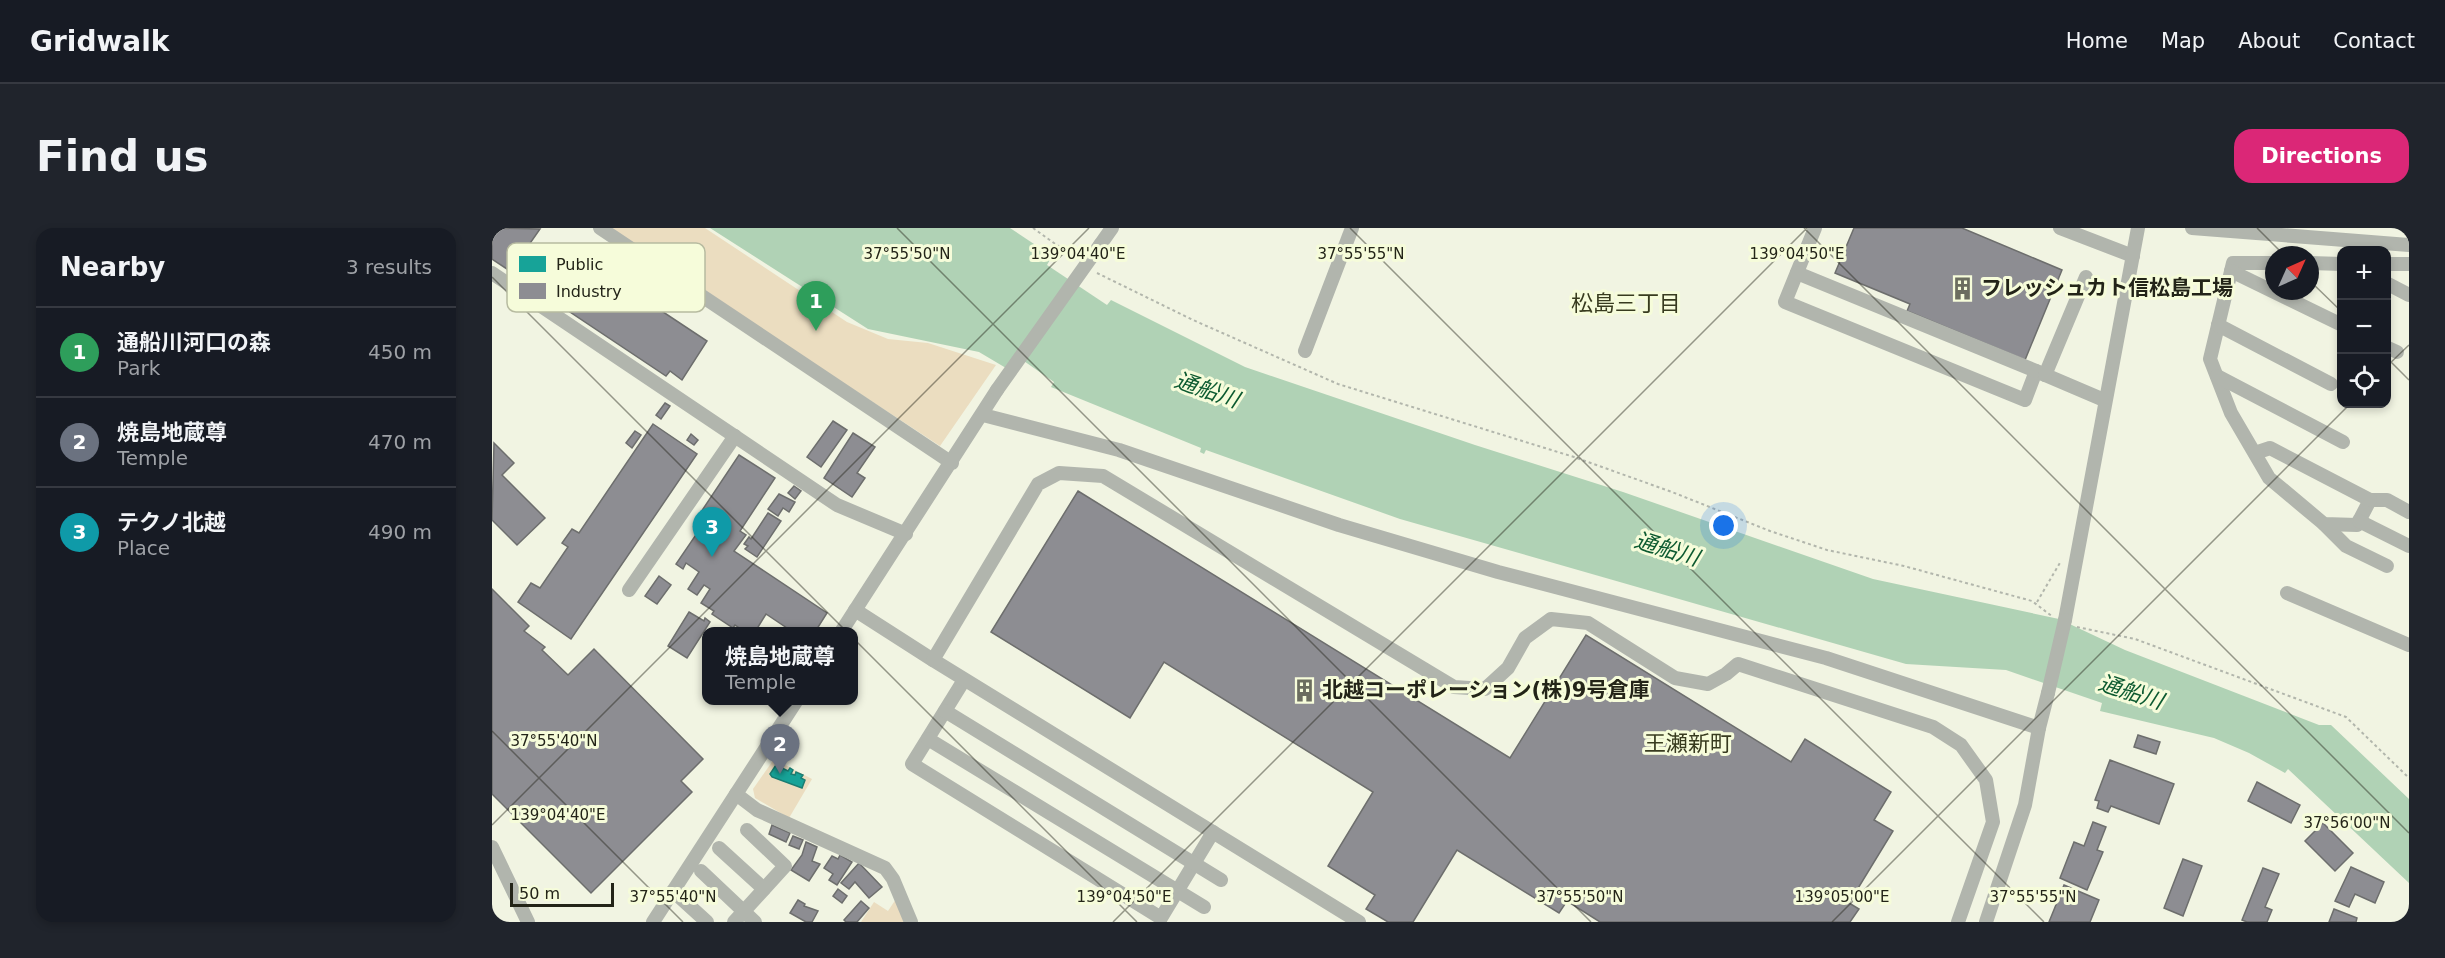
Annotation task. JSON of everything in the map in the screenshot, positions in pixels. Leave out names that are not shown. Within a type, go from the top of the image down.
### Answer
[{"type":"street","points":[[600,228],[622,243]]},
{"type":"street","points":[[845,627],[997,390],[1112,228]]},
{"type":"street","points":[[1305,351],[1352,228]]},
{"type":"street","points":[[1815,228],[1785,302],[2025,400],[2041,373],[2086,277]]},
{"type":"street","points":[[2060,228],[2134,250]]},
{"type":"street","points":[[1986,922],[2025,806],[2039,728],[2064,622],[2138,228]]},
{"type":"street","points":[[2192,228],[2409,245]]},
{"type":"street","points":[[2265,263],[2233,263],[2210,359],[2231,413],[2269,478],[2324,524],[2346,546],[2387,566]]},
{"type":"street","points":[[2319,263],[2337,264]]},
{"type":"street","points":[[2391,264],[2409,264]]},
{"type":"street","points":[[2231,271],[2337,323]]},
{"type":"street","points":[[492,273],[507,283]]},
{"type":"street","points":[[1797,273],[2104,400]]},
{"type":"street","points":[[2391,286],[2409,295]]},
{"type":"street","points":[[705,298],[952,463]]},
{"type":"street","points":[[550,312],[837,505],[906,534]]},
{"type":"street","points":[[2218,325],[2331,384]]},
{"type":"street","points":[[2217,376],[2343,442]]},
{"type":"street","points":[[983,415],[1119,450],[1348,528],[1498,572],[1826,658],[2039,728]]},
{"type":"street","points":[[629,590],[735,436]]},
{"type":"street","points":[[2255,453],[2270,448],[2370,500],[2386,500],[2409,512]]},
{"type":"street","points":[[933,660],[1038,484],[1059,473],[1103,476],[1454,687],[1485,689],[1508,668],[1526,638],[1551,619],[1588,623],[1675,678],[1708,684],[1738,664],[1933,727],[1961,745],[1986,780],[1993,822],[1958,922]]},
{"type":"street","points":[[2324,524],[2357,525],[2370,500]]},
{"type":"street","points":[[2359,521],[2409,546]]},
{"type":"street","points":[[2287,593],[2409,645]]},
{"type":"street","points":[[855,610],[964,680],[1359,922]]},
{"type":"street","points":[[964,680],[912,764],[1164,920],[1177,891],[1213,832]]},
{"type":"street","points":[[653,922],[793,705]]},
{"type":"street","points":[[945,711],[1221,880]]},
{"type":"street","points":[[928,739],[1204,907]]},
{"type":"street","points":[[736,794],[757,810],[885,868],[893,879],[911,922]]},
{"type":"street","points":[[734,922],[785,866],[747,830]]},
{"type":"street","points":[[492,847],[528,922]]},
{"type":"street","points":[[719,848],[764,889]]},
{"type":"street","points":[[701,871],[755,922]]},
{"type":"street","points":[[673,891],[707,922]]},
{"type":"path","points":[[1033,228],[1082,263]]},
{"type":"path","points":[[1092,269],[1192,320],[1338,384],[1574,457],[1672,492],[1770,531],[1827,550],[1905,566],[2036,604],[2064,622],[2103,634],[2135,639],[2346,717],[2409,778]]},
{"type":"path","points":[[2036,604],[2067,553]]},
{"type":"shaded area","points":[[607,228],[705,228],[847,322],[888,339],[928,343],[996,365],[940,446],[705,292],[705,243],[630,243]]},
{"type":"shaded area","points":[[774,759],[812,779],[789,818],[755,798],[753,789]]},
{"type":"shaded area","points":[[896,899],[906,922],[861,922],[874,902],[888,911]]},
{"type":"water","name":"通船川","points":[[710,228],[1010,228],[1052,256],[1047,265],[1107,305],[1111,300],[1245,367],[1475,445],[1623,492],[1873,579],[2059,619],[2125,650],[2319,725],[2331,725],[2409,799],[2409,883],[2288,769],[2285,773],[2249,753],[2214,738],[2100,711],[2102,703],[2006,670],[1906,664],[1400,519],[1206,450],[1204,454],[1200,452],[1201,448],[1051,387],[1054,382],[1021,359],[1011,371],[979,352],[868,329]]},
{"type":"building: Public","points":[[776,765],[788,771],[790,768],[793,770],[791,774],[795,775],[796,772],[803,775],[801,778],[805,780],[802,788],[772,777],[770,774]]},
{"type":"building: Industry","points":[[492,228],[540,229],[530,243],[507,243],[507,269],[492,259]]},
{"type":"building: Industry","name":"フレッシュカト信松島工場","points":[[1854,228],[1962,228],[2062,270],[2025,360],[1907,311],[1910,304],[1835,273]]},
{"type":"building: Industry","points":[[570,312],[663,312],[707,341],[682,380],[670,371],[666,376]]},
{"type":"building: Industry","points":[[665,403],[670,406],[661,419],[656,415]]},
{"type":"building: Industry","points":[[833,421],[847,430],[821,467],[807,457]]},
{"type":"building: Industry","points":[[653,424],[697,454],[571,639],[518,602],[531,583],[540,588],[568,547],[562,543],[572,529],[579,533]]},
{"type":"building: Industry","points":[[635,431],[641,435],[632,448],[626,443]]},
{"type":"building: Industry","points":[[853,433],[875,447],[857,473],[865,478],[852,497],[824,478]]},
{"type":"building: Industry","points":[[691,434],[698,440],[694,445],[687,440]]},
{"type":"building: Industry","points":[[494,443],[514,463],[502,475],[545,518],[517,545],[492,520]]},
{"type":"building: Industry","points":[[739,455],[775,478],[740,531],[746,535],[734,551],[827,613],[818,627],[786,627],[766,614],[758,627],[735,625],[732,627],[712,614],[714,611],[701,603],[710,589],[704,585],[697,595],[688,589],[699,572],[686,563],[683,569],[676,564],[702,526],[695,521]]},
{"type":"building: Industry","points":[[794,486],[801,491],[795,499],[788,493]]},
{"type":"building: Industry","name":"北越コーポレーション(株)9号倉庫","points":[[1078,491],[1510,758],[1586,635],[1791,762],[1805,739],[1891,792],[1874,820],[1893,831],[1849,903],[1859,909],[1850,922],[1600,922],[1567,901],[1559,913],[1457,850],[1413,922],[1388,922],[1366,909],[1375,895],[1328,866],[1373,792],[1164,662],[1130,718],[991,632]]},
{"type":"building: Industry","points":[[779,494],[795,502],[789,512],[783,508],[778,516],[768,509]]},
{"type":"building: Industry","points":[[768,513],[781,521],[757,557],[745,549],[748,546],[744,544],[749,537],[751,539]]},
{"type":"building: Industry","points":[[659,576],[671,585],[657,604],[645,596]]},
{"type":"building: Industry","points":[[492,589],[529,626],[524,631],[545,647],[542,650],[568,675],[594,649],[703,759],[681,781],[692,792],[591,893],[492,794]]},
{"type":"building: Industry","points":[[689,612],[710,622],[707,627],[702,627],[702,635],[687,658],[668,646]]},
{"type":"building: Industry","points":[[2138,735],[2160,742],[2156,754],[2134,747]]},
{"type":"building: Industry","points":[[2110,760],[2174,784],[2159,824],[2111,806],[2108,812],[2097,808],[2099,801],[2095,800]]},
{"type":"building: Industry","points":[[2257,782],[2300,805],[2291,823],[2248,801]]},
{"type":"building: Industry","points":[[2093,822],[2106,827],[2097,850],[2103,852],[2087,890],[2060,878],[2074,842],[2084,846]]},
{"type":"building: Industry","points":[[2323,823],[2353,853],[2335,871],[2305,841]]},
{"type":"building: Industry","points":[[772,825],[790,833],[786,842],[769,834]]},
{"type":"building: Industry","points":[[793,836],[803,840],[799,849],[789,845]]},
{"type":"building: Industry","points":[[806,842],[817,847],[812,861],[820,864],[809,881],[791,870],[802,855]]},
{"type":"building: Industry","points":[[840,855],[852,862],[837,885],[829,880],[833,874],[824,868],[832,856],[838,859]]},
{"type":"building: Industry","points":[[2183,859],[2202,866],[2183,916],[2164,908]]},
{"type":"building: Industry","points":[[859,863],[882,887],[869,898],[855,882],[849,889],[841,883]]},
{"type":"building: Industry","points":[[2351,867],[2384,882],[2375,903],[2355,894],[2349,907],[2335,901]]},
{"type":"building: Industry","points":[[2263,868],[2279,874],[2265,907],[2272,910],[2267,922],[2247,922],[2242,920]]},
{"type":"building: Industry","points":[[2064,885],[2099,900],[2090,922],[2049,922]]},
{"type":"building: Industry","points":[[838,889],[847,896],[842,903],[833,896]]},
{"type":"building: Industry","points":[[798,900],[805,904],[804,906],[818,911],[812,922],[806,922],[790,913]]},
{"type":"building: Industry","points":[[861,901],[869,908],[857,922],[846,922],[844,920]]},
{"type":"building: Industry","points":[[2334,909],[2357,918],[2356,922],[2329,922]]},
{"type":"place","name":"フレッシュカト信松島工場","points":[[1963,288]]},
{"type":"place","name":"通船川河口の森","points":[[816,331]]},
{"type":"place","name":"テクノ北越","points":[[712,557]]},
{"type":"place","name":"北越コーポレーション(株)9号倉庫","points":[[1304,690]]},
{"type":"place","name":"焼島地蔵尊","points":[[780,774]]},
{"type":"district","name":"松島三丁目","points":[[1626,303]]},
{"type":"district","name":"王瀬新町","points":[[1688,743]]}]
